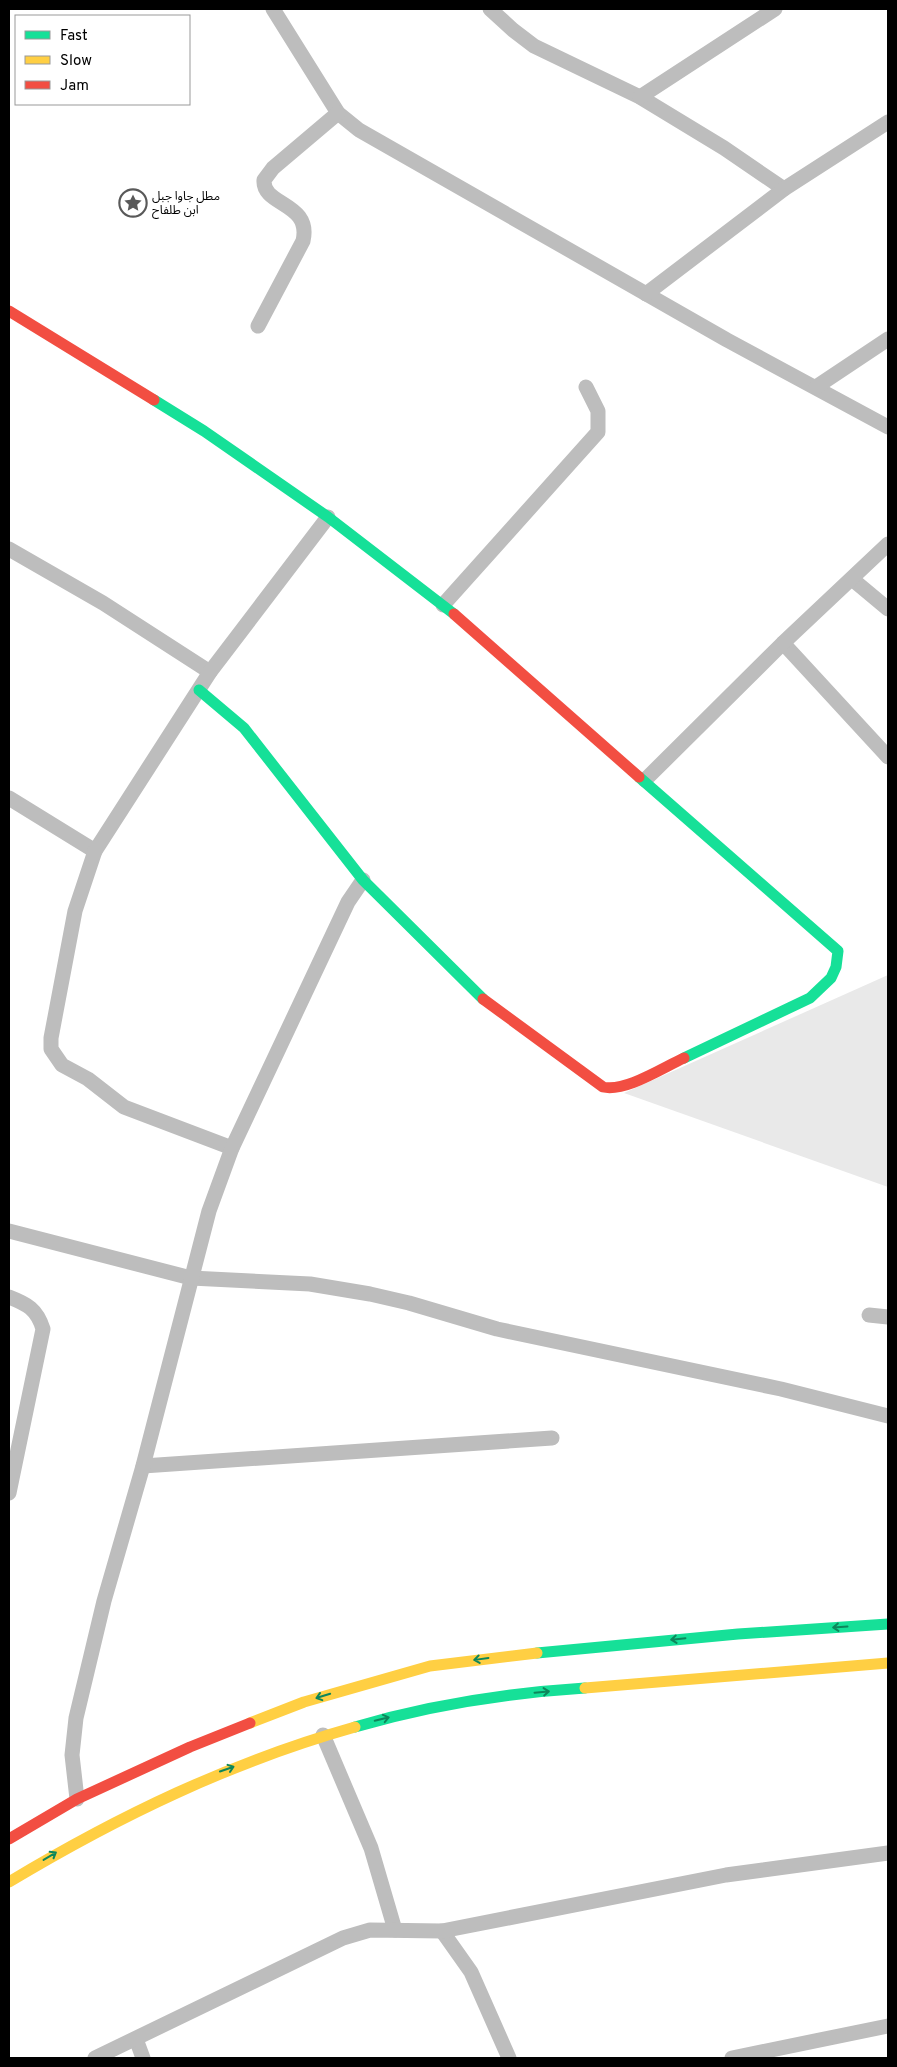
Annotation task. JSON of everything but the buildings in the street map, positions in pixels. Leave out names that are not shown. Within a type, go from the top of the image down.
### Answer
[{"type":"main road","points":[[9,310],[204,431],[328,517],[443,605],[838,951],[837,969],[830,982],[810,998],[628,1084],[613,1089],[603,1086],[485,1001],[363,880],[244,728],[199,690]]},
{"type":"main road","points":[[9,1839],[77,1799],[190,1747],[304,1702],[430,1666],[501,1657],[738,1634],[888,1624]]},
{"type":"main road","points":[[9,1882],[53,1854],[156,1800],[207,1776],[323,1735],[384,1718],[507,1695],[888,1663]]},
{"type":"street","points":[[273,9],[338,113],[380,143],[727,340],[888,427]]},
{"type":"street","points":[[490,9],[534,46],[640,96],[724,148],[784,189]]},
{"type":"street","points":[[640,96],[774,9]]},
{"type":"street","points":[[258,326],[303,241],[306,229],[299,216],[268,191],[264,180],[273,168],[338,113]]},
{"type":"street","points":[[646,294],[784,189],[888,122]]},
{"type":"street","points":[[816,387],[888,339]]},
{"type":"street","points":[[443,605],[598,432],[598,411],[586,386]]},
{"type":"street","points":[[232,1148],[124,1107],[88,1079],[62,1064],[54,1056],[51,1049],[51,1038],[75,911],[95,851],[210,672],[328,517]]},
{"type":"street","points":[[645,780],[783,643],[888,544]]},
{"type":"street","points":[[9,549],[104,603],[210,672]]},
{"type":"street","points":[[852,579],[888,610]]},
{"type":"street","points":[[783,643],[888,757]]},
{"type":"street","points":[[9,798],[95,851]]},
{"type":"street","points":[[77,1799],[72,1755],[76,1718],[104,1601],[143,1466],[208,1211],[232,1148],[348,902],[363,880]]},
{"type":"street","points":[[9,1231],[191,1278],[310,1284],[409,1302],[497,1329],[781,1389],[888,1416]]},
{"type":"street","points":[[9,1297],[24,1303],[32,1310],[39,1317],[43,1329],[9,1493]]},
{"type":"street","points":[[869,1315],[888,1317]]},
{"type":"street","points":[[143,1466],[552,1438]]},
{"type":"street","points":[[323,1735],[370,1848],[395,1930]]},
{"type":"street","points":[[94,2058],[343,1938],[370,1930],[442,1931],[726,1875],[888,1853]]},
{"type":"street","points":[[442,1931],[471,1972],[509,2058]]},
{"type":"street","points":[[732,2058],[888,2026]]},
{"type":"street","points":[[136,2039],[143,2058]]},
{"type":"shaded area","points":[[888,975],[888,1187],[624,1093]]},
{"type":"traffic: fast","points":[[154,400],[204,431],[328,517],[454,614]]},
{"type":"traffic: fast","points":[[199,690],[244,728],[363,880],[483,999]]},
{"type":"traffic: fast","points":[[639,777],[838,951],[836,967],[831,978],[810,998],[684,1058]]},
{"type":"traffic: fast","points":[[537,1653],[738,1634],[888,1624]]},
{"type":"traffic: fast","points":[[355,1727],[412,1712],[469,1701],[585,1688]]},
{"type":"traffic: slow","points":[[250,1723],[304,1702],[430,1666],[537,1653]]},
{"type":"traffic: slow","points":[[585,1688],[888,1663]]},
{"type":"traffic: slow","points":[[9,1882],[92,1835],[177,1793],[264,1757],[355,1727]]},
{"type":"traffic: jam","points":[[9,311],[154,400]]},
{"type":"traffic: jam","points":[[454,614],[639,777]]},
{"type":"traffic: jam","points":[[483,999],[603,1087],[612,1088],[633,1083],[684,1058]]},
{"type":"traffic: jam","points":[[9,1839],[77,1799],[190,1747],[250,1723]]},
{"type":"place","name":"مطل جاوا جبل ابن طلفاح","points":[[133,203]]}]
